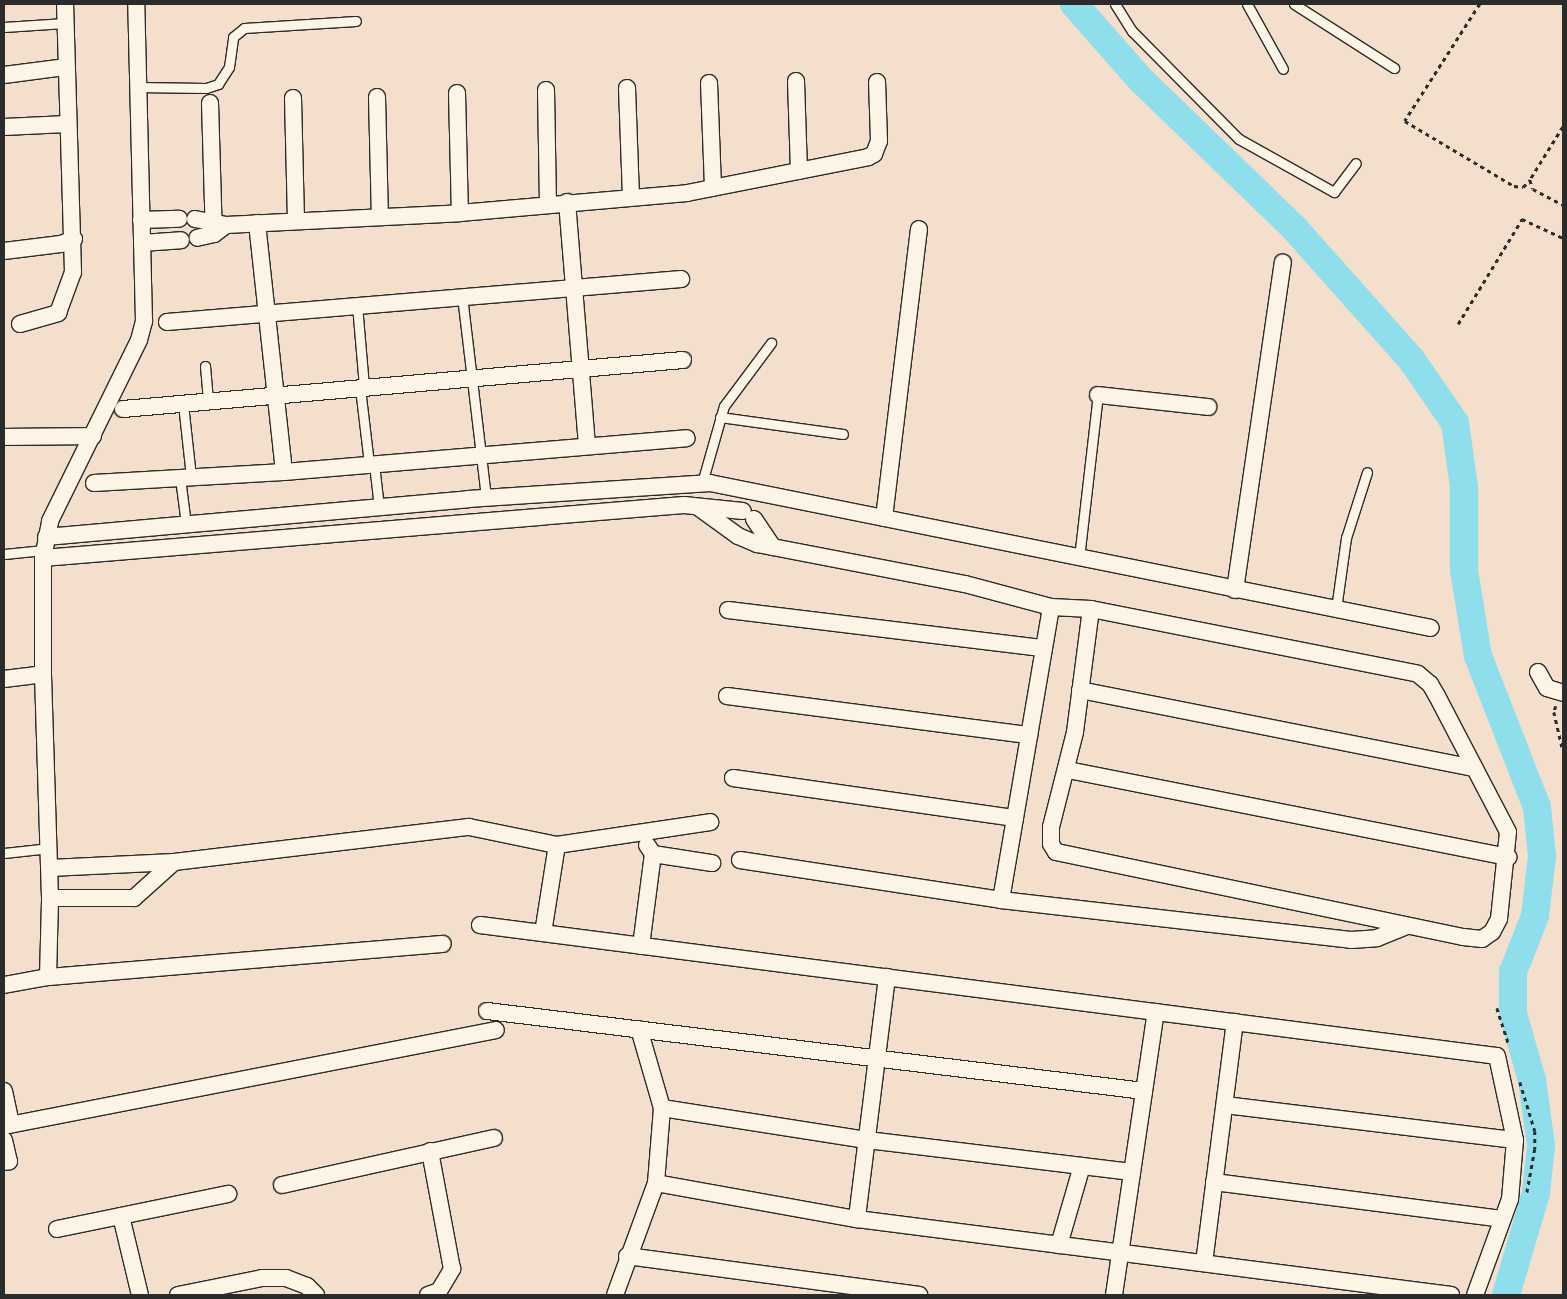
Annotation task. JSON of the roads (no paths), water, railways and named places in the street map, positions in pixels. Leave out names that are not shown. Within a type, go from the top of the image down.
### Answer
[{"type":"street","points":[[20,324],[58,313],[73,272],[74,239],[67,124],[65,4]]},
{"type":"street","points":[[48,977],[50,848],[43,674],[44,548],[50,521],[139,340],[144,321],[136,87],[136,4]]},
{"type":"street","points":[[4,74],[66,67]]},
{"type":"street","points":[[796,80],[799,171]]},
{"type":"street","points":[[141,220],[187,219],[218,226],[460,213],[713,188],[874,154],[879,141],[877,82]]},
{"type":"street","points":[[709,83],[713,188]]},
{"type":"street","points":[[627,88],[631,197]]},
{"type":"street","points":[[546,90],[548,204]]},
{"type":"street","points":[[457,93],[460,213]]},
{"type":"street","points":[[377,97],[380,217]]},
{"type":"street","points":[[293,98],[296,221]]},
{"type":"street","points":[[210,103],[218,226]]},
{"type":"street","points":[[4,127],[67,124]]},
{"type":"street","points":[[567,202],[579,367],[587,445]]},
{"type":"street","points":[[257,223],[265,313],[284,472]]},
{"type":"street","points":[[197,238],[218,226]]},
{"type":"street","points":[[884,518],[920,228]]},
{"type":"street","points":[[4,251],[61,244],[74,239]]},
{"type":"street","points":[[142,243],[181,240]]},
{"type":"street","points":[[1234,590],[1283,262]]},
{"type":"street","points":[[167,322],[574,286],[681,279]]},
{"type":"street","points":[[124,409],[579,367],[683,360]]},
{"type":"street","points":[[1098,395],[1208,407]]},
{"type":"street","points":[[6,434],[93,436]]},
{"type":"street","points":[[94,483],[284,472],[478,454],[687,438]]},
{"type":"street","points":[[44,548],[186,524],[486,497],[702,483],[1431,628]]},
{"type":"street","points":[[44,548],[675,506],[698,507],[749,515],[773,547]]},
{"type":"street","points":[[698,507],[738,536],[773,547],[965,584],[1051,607],[1091,609],[1418,674],[1430,684],[1508,832],[1508,857],[1499,919],[1492,932],[1482,939],[1408,926],[1056,852],[1051,844],[1051,826],[1068,770],[1091,609]]},
{"type":"street","points":[[1001,900],[1051,607]]},
{"type":"street","points":[[728,610],[1044,648]]},
{"type":"street","points":[[1538,672],[1547,688],[1562,693]]},
{"type":"street","points":[[4,679],[43,674]]},
{"type":"street","points":[[1080,690],[1474,768]]},
{"type":"street","points":[[727,696],[1029,735]]},
{"type":"street","points":[[1068,770],[1508,857]]},
{"type":"street","points":[[733,778],[1015,818]]},
{"type":"street","points":[[50,868],[174,862],[469,827],[557,845],[710,822]]},
{"type":"street","points":[[638,833],[653,854],[641,946]]},
{"type":"street","points":[[543,933],[557,845]]},
{"type":"street","points":[[653,854],[712,863]]},
{"type":"street","points":[[740,860],[1001,900],[1351,940],[1377,938],[1408,926]]},
{"type":"street","points":[[50,898],[134,898],[174,862]]},
{"type":"street","points":[[480,925],[1498,1056],[1515,1140],[1510,1199],[1475,1295]]},
{"type":"street","points":[[4,985],[48,977],[443,944]]},
{"type":"street","points":[[857,1219],[887,977]]},
{"type":"street","points":[[487,1011],[1144,1091]]},
{"type":"street","points":[[1114,1295],[1156,1012]]},
{"type":"street","points":[[1204,1263],[1235,1022]]},
{"type":"street","points":[[615,1295],[627,1256],[656,1182],[662,1108],[639,1029]]},
{"type":"street","points":[[4,1090],[7,1125],[496,1030]]},
{"type":"street","points":[[1225,1105],[1515,1140]]},
{"type":"street","points":[[662,1108],[867,1140],[1132,1172]]},
{"type":"street","points":[[282,1184],[494,1138]]},
{"type":"street","points":[[4,1140],[9,1160],[4,1162]]},
{"type":"street","points":[[428,1295],[439,1291],[452,1269],[430,1151]]},
{"type":"street","points":[[1059,1245],[1082,1166]]},
{"type":"street","points":[[656,1182],[857,1219],[1451,1295]]},
{"type":"street","points":[[1214,1182],[1502,1219]]},
{"type":"street","points":[[57,1229],[228,1194]]},
{"type":"street","points":[[121,1216],[140,1295]]},
{"type":"street","points":[[627,1256],[841,1290],[920,1295]]},
{"type":"street","points":[[178,1295],[262,1278],[286,1278],[307,1286],[316,1295]]},
{"type":"lane","points":[[1115,4],[1132,31],[1239,139],[1334,192],[1356,163]]},
{"type":"lane","points":[[1247,4],[1283,69]]},
{"type":"lane","points":[[1294,4],[1394,68]]},
{"type":"lane","points":[[136,87],[206,88],[218,84],[229,67],[233,36],[244,28],[356,21]]},
{"type":"lane","points":[[4,27],[65,23]]},
{"type":"lane","points":[[462,296],[478,454],[486,497]]},
{"type":"lane","points":[[357,305],[362,388],[371,464],[379,507]]},
{"type":"lane","points":[[702,483],[720,417],[728,400],[771,343]]},
{"type":"lane","points":[[205,366],[208,401]]},
{"type":"lane","points":[[1079,558],[1098,395]]},
{"type":"lane","points":[[182,404],[186,477],[186,524]]},
{"type":"lane","points":[[720,417],[843,434]]},
{"type":"lane","points":[[1336,609],[1346,538],[1367,472]]},
{"type":"lane","points":[[4,554],[44,548]]},
{"type":"lane","points":[[4,853],[50,848]]},
{"type":"waterway","points":[[1074,4],[1142,81],[1295,229],[1411,359],[1455,423],[1464,487],[1464,570],[1478,656],[1537,807],[1542,856],[1535,916],[1513,972],[1513,1014],[1532,1080],[1541,1146],[1536,1193],[1506,1295]]}]
